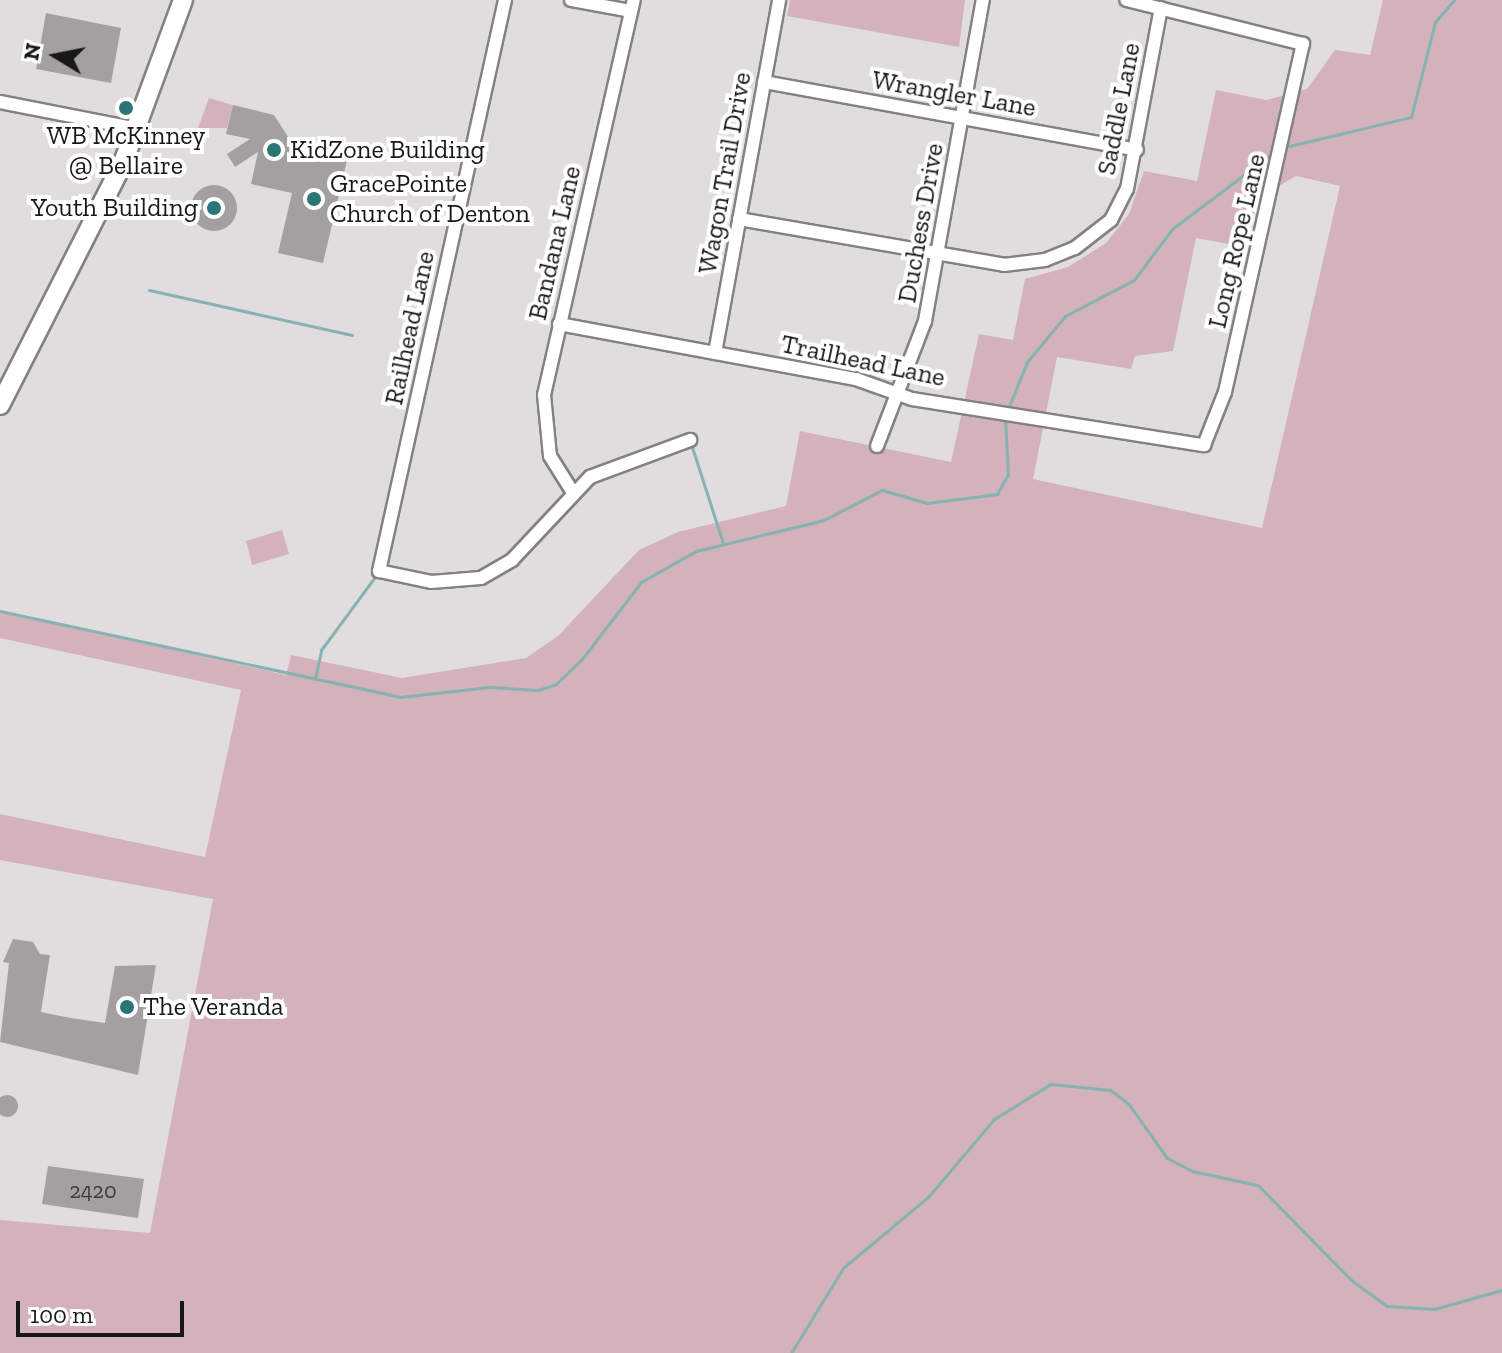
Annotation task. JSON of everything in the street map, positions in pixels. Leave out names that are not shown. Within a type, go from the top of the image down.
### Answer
[{"type":"main road","points":[[0,405],[137,129],[183,0]]},
{"type":"street","name":"Railhead Lane","points":[[505,0],[379,571],[431,582],[481,578],[512,560],[572,491]]},
{"type":"street","points":[[571,0],[632,6]]},
{"type":"street","name":"Wagon Trail Drive","points":[[715,353],[779,0]]},
{"type":"street","name":"Duchess Drive","points":[[877,446],[894,394],[924,326],[983,0]]},
{"type":"street","points":[[1126,0],[1161,8]]},
{"type":"street","name":"Bandana Lane","points":[[572,491],[550,456],[544,421],[559,324],[632,6]]},
{"type":"street","name":"Long Rope Lane","points":[[1161,8],[1303,44],[1295,92],[1225,392],[1204,445]]},
{"type":"street","name":"Saddle Lane","points":[[739,219],[1018,265],[1075,248],[1111,220],[1137,150],[1161,8]]},
{"type":"street","name":"Wrangler Lane","points":[[764,82],[1137,150]]},
{"type":"street","points":[[0,102],[137,129]]},
{"type":"street","name":"Trailhead Lane","points":[[559,324],[856,379],[894,394],[1204,445]]},
{"type":"street","points":[[572,491],[620,462],[690,440]]},
{"type":"shaded area","points":[[790,0],[965,0],[959,47],[787,16]]},
{"type":"shaded area","points":[[1383,0],[1502,0],[1502,1353],[0,1353],[0,1220],[150,1233],[213,899],[0,860],[0,814],[205,857],[241,690],[0,638],[0,611],[286,675],[291,655],[402,678],[526,658],[558,636],[639,550],[678,532],[786,506],[800,431],[951,462],[979,334],[1013,340],[1025,279],[1068,267],[1106,243],[1129,214],[1144,171],[1197,181],[1216,90],[1266,100],[1307,89],[1335,50],[1370,55]],"holes":[[[1296,176],[1340,186],[1262,528],[1033,479],[1057,357],[1131,369],[1135,356],[1173,351],[1196,238],[1245,247],[1257,199]]]},
{"type":"shaded area","points":[[209,98],[233,105],[227,128],[198,128]]},
{"type":"shaded area","points":[[282,530],[289,554],[252,565],[246,541]]},
{"type":"building","points":[[46,13],[121,28],[111,83],[36,69]]},
{"type":"building","points":[[233,105],[274,115],[292,143],[348,156],[323,263],[278,253],[292,193],[251,184],[258,152],[235,167],[227,154],[250,139],[226,134]]},
{"type":"building","name":"Youth Building","points":[[214,185],[231,191],[237,208],[231,225],[214,231],[197,225],[191,208],[197,191]]},
{"type":"building","name":"The Veranda","points":[[13,939],[33,942],[40,954],[50,955],[41,1012],[71,1018],[105,1023],[115,966],[156,965],[138,1075],[0,1042],[9,963],[3,962]]},
{"type":"building","points":[[7,1095],[15,1098],[18,1106],[15,1114],[7,1117],[-1,1114],[-4,1106],[-1,1098]]},
{"type":"building","points":[[48,1166],[144,1179],[138,1218],[42,1204]]},
{"type":"waterway","points":[[1285,147],[1411,117],[1435,22],[1454,0]]},
{"type":"waterway","points":[[1007,411],[1027,362],[1065,316],[1134,280],[1172,229],[1274,152]]},
{"type":"waterway","points":[[149,290],[352,335]]},
{"type":"waterway","points":[[0,611],[400,697],[489,687],[538,690],[556,684],[582,659],[641,582],[696,551],[824,520],[882,490],[927,503],[997,494],[1008,474],[1005,419]]},
{"type":"waterway","points":[[691,444],[723,543]]},
{"type":"waterway","points":[[315,679],[321,650],[377,574]]},
{"type":"waterway","points":[[791,1353],[843,1268],[929,1196],[994,1119],[1051,1084],[1110,1090],[1128,1103],[1167,1158],[1192,1171],[1258,1185],[1351,1280],[1387,1306],[1434,1309],[1502,1290]]},
{"type":"place","name":"WB McKinney @ Bellaire","points":[[126,108]]},
{"type":"place","name":"KidZone Building","points":[[274,150]]},
{"type":"place","name":"GracePointe Church of Denton","points":[[314,199]]},
{"type":"place","name":"Youth Building","points":[[214,208]]},
{"type":"place","name":"The Veranda","points":[[127,1007]]}]
